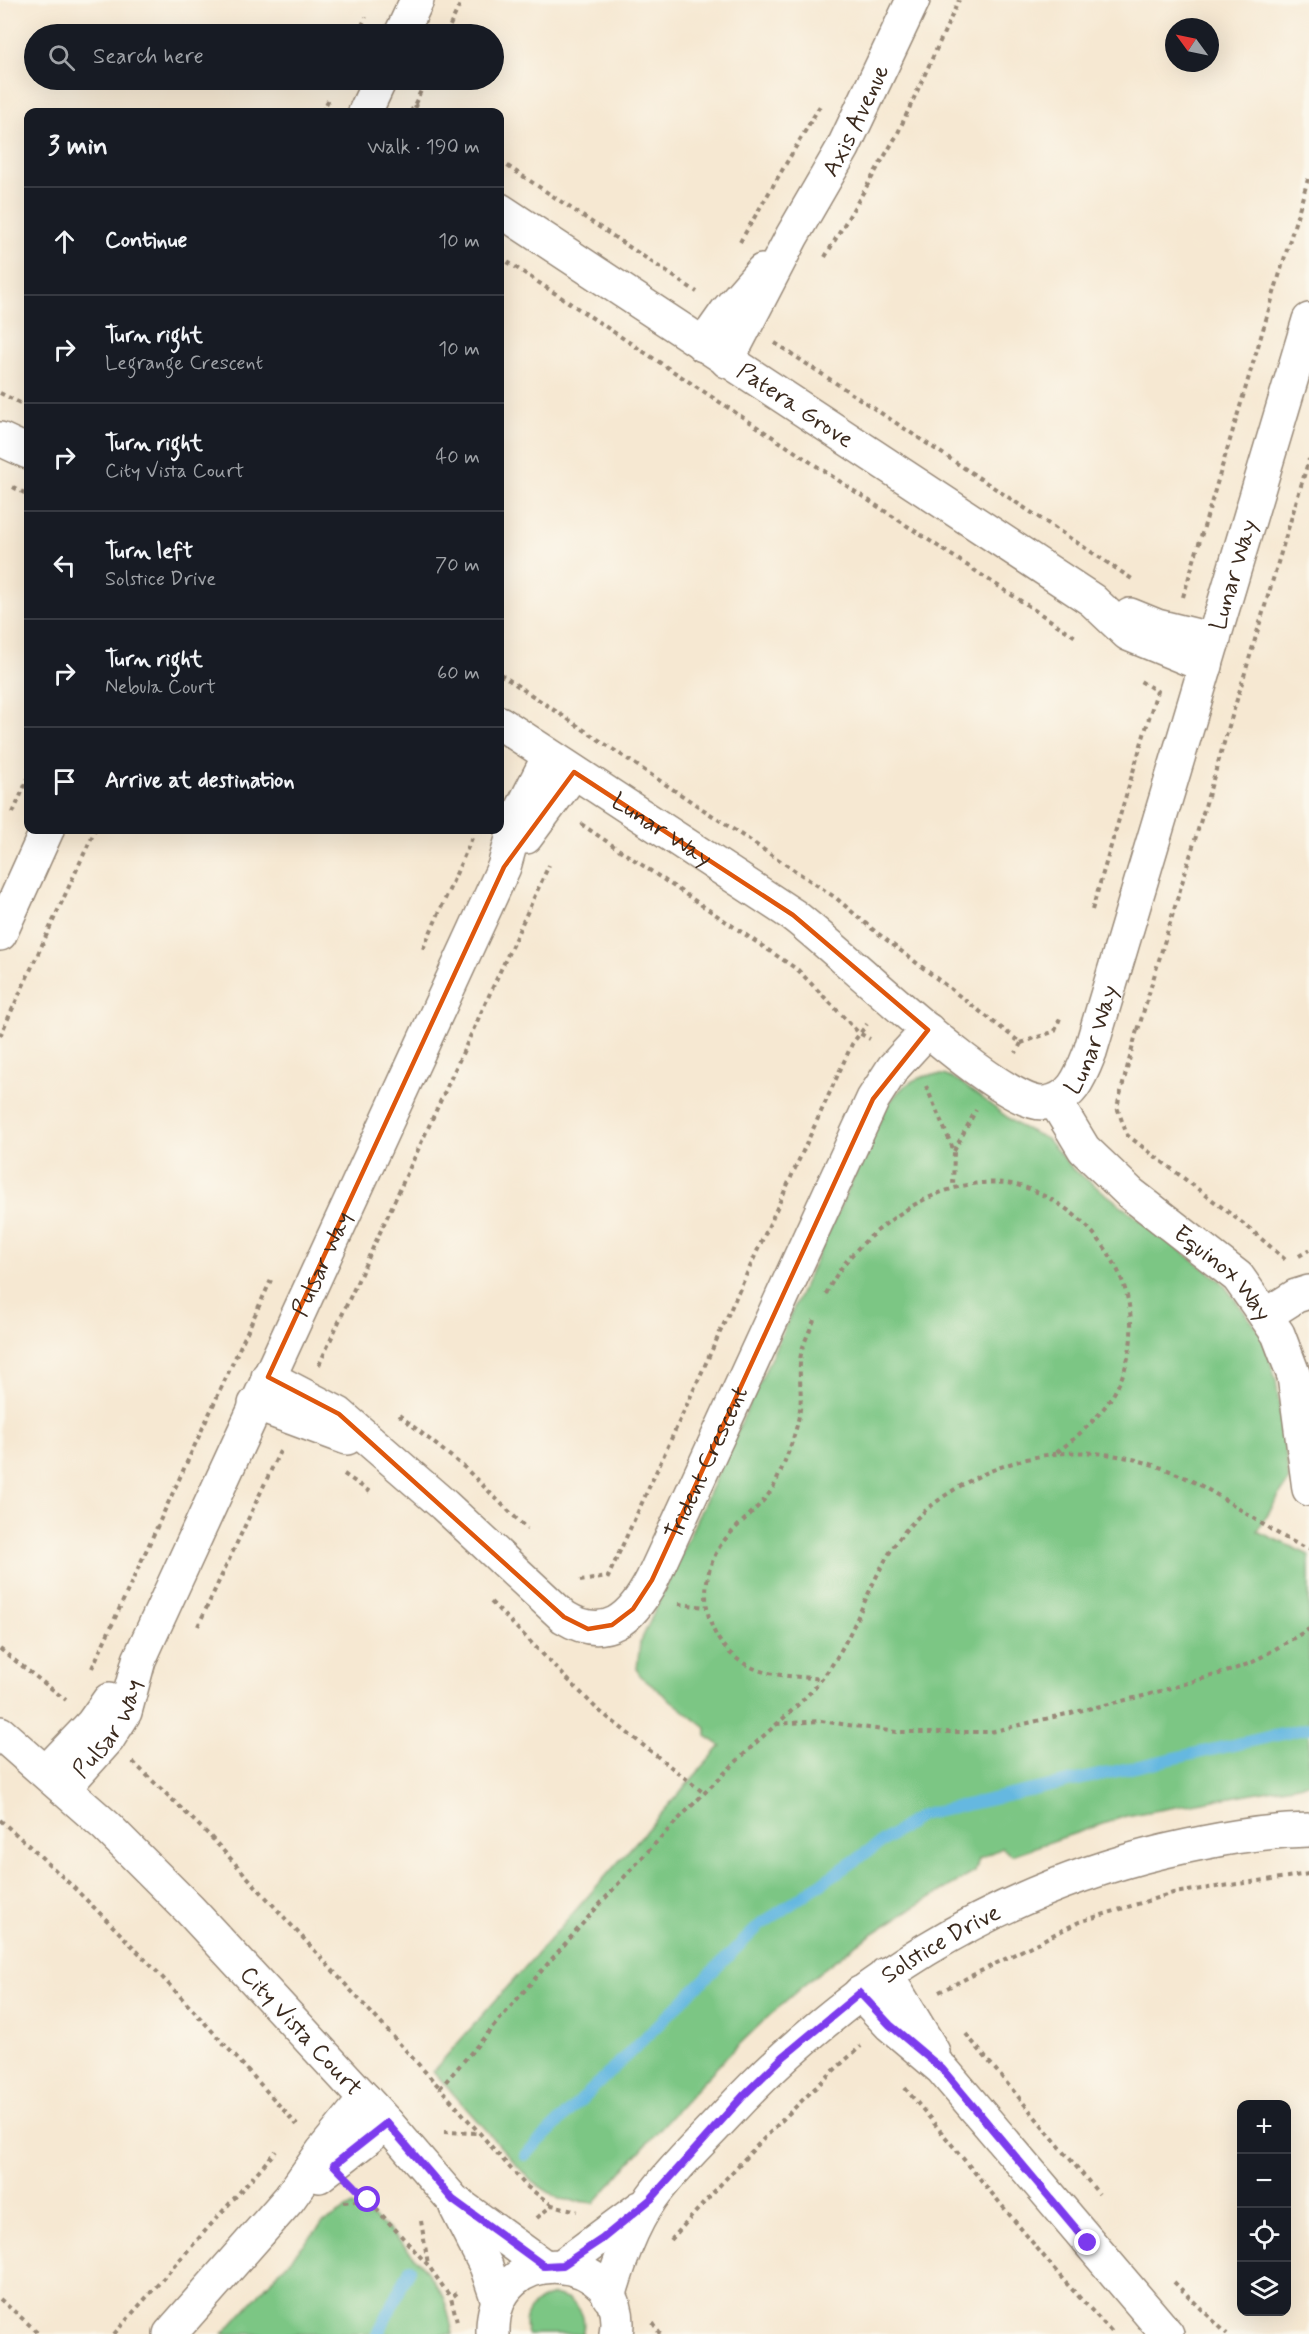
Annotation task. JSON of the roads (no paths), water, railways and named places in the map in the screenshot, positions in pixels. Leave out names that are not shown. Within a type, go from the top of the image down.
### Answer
[{"type":"street","points":[[406,24],[417,0]]},
{"type":"street","name":"Axis Avenue","points":[[715,353],[727,311],[792,236],[843,148],[913,0]]},
{"type":"street","points":[[367,108],[375,90]]},
{"type":"street","name":"Patera Grove","points":[[504,213],[1092,600],[1128,634],[1210,653]]},
{"type":"street","name":"Lunar Way","points":[[504,726],[802,922],[927,1030],[1010,1092],[1036,1103],[1055,1101],[1073,1088],[1081,1075],[1100,1020],[1309,320]]},
{"type":"street","points":[[0,439],[24,450]]},
{"type":"street","name":"Pulsar Way","points":[[504,867],[549,804],[562,764]]},
{"type":"street","name":"Pulsar Way","points":[[148,1867],[55,1780],[100,1732],[139,1660],[504,867],[518,817],[562,764]]},
{"type":"street","points":[[0,934],[45,834]]},
{"type":"street","name":"Trident Crescent","points":[[262,1390],[296,1418],[382,1453],[444,1505],[564,1617],[588,1629],[600,1629],[624,1618],[640,1600],[652,1580],[873,1098],[927,1030]]},
{"type":"street","name":"Equinox Way","points":[[1055,1101],[1084,1149],[1130,1193],[1238,1277],[1272,1325],[1294,1376],[1309,1489]]},
{"type":"street","points":[[1272,1325],[1308,1299]]},
{"type":"street","points":[[0,1733],[55,1780]]},
{"type":"street","name":"Solstice Drive","points":[[498,2301],[509,2284],[525,2272],[554,2266],[602,2239],[651,2199],[753,2086],[823,2021],[886,1974],[959,1929],[1015,1900],[1108,1866],[1202,1842],[1309,1830]]},
{"type":"street","name":"City Vista Court","points":[[148,1867],[387,2123],[453,2200],[486,2266],[498,2301]]},
{"type":"street","points":[[886,1974],[910,2011],[942,2069]]},
{"type":"street","points":[[860,1993],[890,2025],[942,2069],[1167,2334]]},
{"type":"street","points":[[170,2334],[290,2199],[322,2152],[365,2100]]},
{"type":"street","points":[[290,2199],[387,2123]]},
{"type":"street","name":"Solstice Drive","points":[[609,2297],[621,2256],[651,2199]]},
{"type":"street","name":"City Vista Court","points":[[453,2200],[554,2266],[581,2271],[597,2282],[609,2297]]},
{"type":"street","points":[[609,2297],[615,2313],[616,2334]]},
{"type":"street","points":[[493,2334],[493,2317],[498,2301]]},
{"type":"waterway","points":[[525,2155],[759,1926],[921,1815],[1309,1728]]},
{"type":"waterway","points":[[378,2334],[410,2269]]}]
